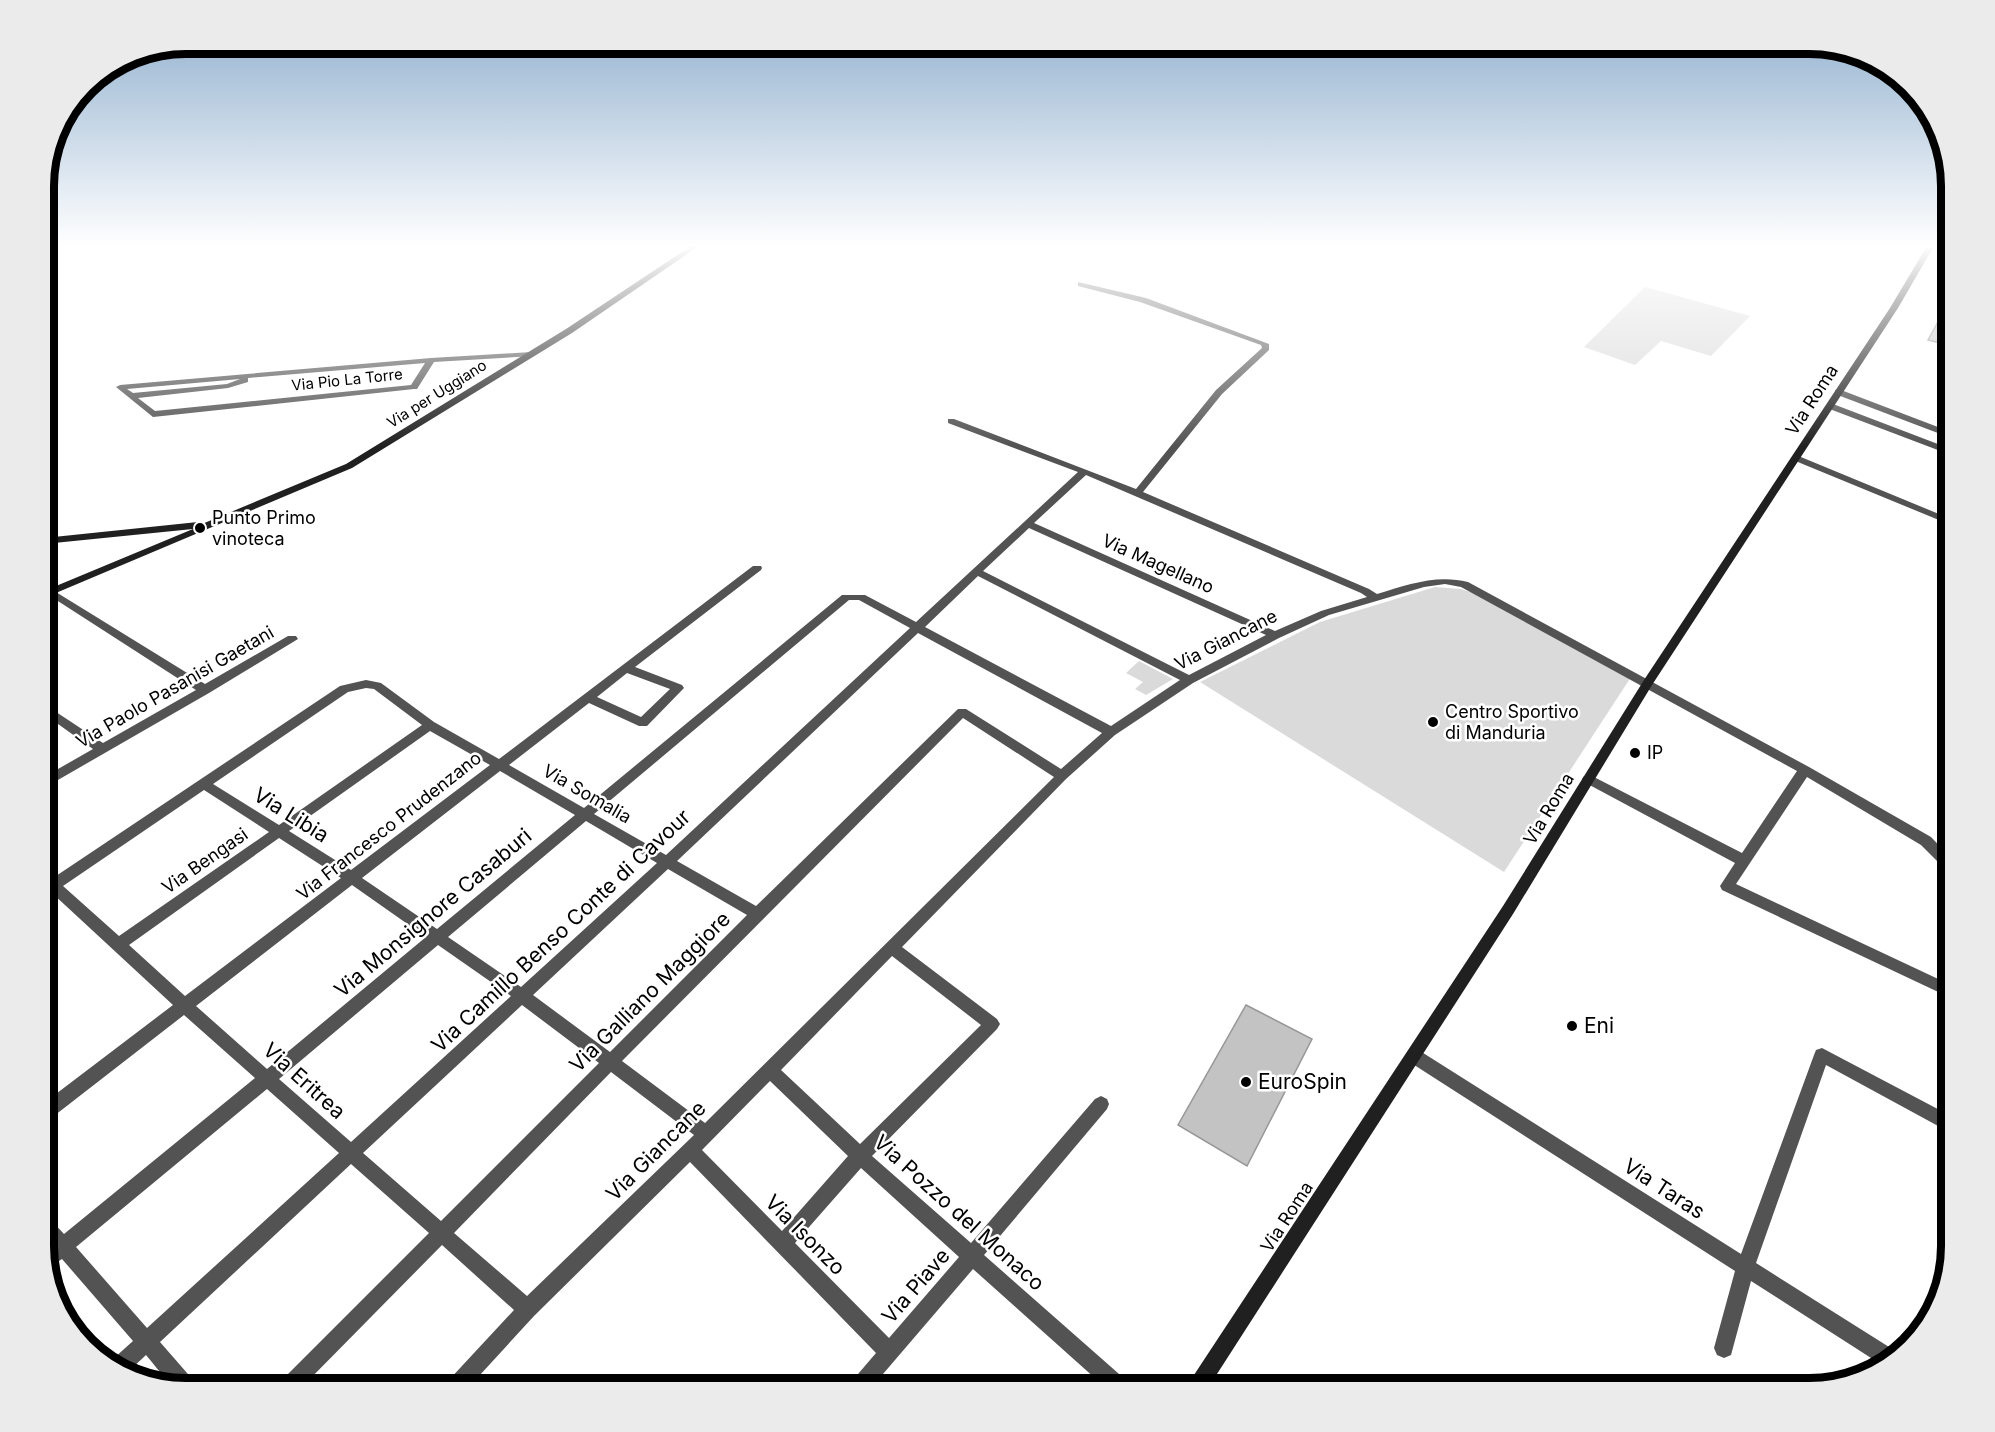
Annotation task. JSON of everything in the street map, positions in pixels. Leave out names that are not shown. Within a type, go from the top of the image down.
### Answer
[{"type":"street","name":"Via per Uggiano","points":[[188,533],[349,466],[594,313]]},
{"type":"street","points":[[1138,492],[1219,392],[1266,348],[1265,344],[1179,313]]},
{"type":"street","name":"Via Roma","points":[[1204,1378],[1508,910],[1648,683],[1889,313]]},
{"type":"street","points":[[257,375],[228,386],[131,396],[120,387],[257,375],[431,360],[531,354]]},
{"type":"street","name":"Via Pio La Torre","points":[[131,396],[153,414],[414,387],[431,360]]},
{"type":"street","points":[[1838,393],[1941,431]]},
{"type":"street","points":[[1830,406],[1941,448]]},
{"type":"street","points":[[951,421],[1138,492],[1365,591],[1375,598]]},
{"type":"street","points":[[1796,458],[1941,517]]},
{"type":"street","name":"Via Camillo Benso Conte di Cavour","points":[[124,1362],[668,861],[1084,471]]},
{"type":"street","points":[[54,541],[212,523]]},
{"type":"street","name":"Via Magellano","points":[[1027,524],[1275,636]]},
{"type":"street","points":[[54,547],[188,533]]},
{"type":"street","points":[[54,590],[188,533]]},
{"type":"street","name":"Via Francesco Prudenzano","points":[[54,1105],[757,568]]},
{"type":"street","points":[[975,571],[1190,680]]},
{"type":"street","name":"Via Giancane","points":[[465,1378],[527,1309],[690,1150],[1062,776],[1111,732],[1190,680],[1325,613],[1423,584],[1445,581],[1464,584],[1805,770],[1926,841],[1941,855]]},
{"type":"street","points":[[54,597],[206,690]]},
{"type":"street","name":"Via Monsignore Casaburi","points":[[54,1253],[846,597],[861,597],[916,629]]},
{"type":"street","points":[[916,629],[1111,732]]},
{"type":"street","name":"Via Paolo Pasanisi Gaetani","points":[[54,777],[292,639]]},
{"type":"street","points":[[587,697],[643,723],[678,688],[625,668]]},
{"type":"street","name":"Via Somalia","points":[[54,884],[344,688],[356,685],[377,686],[430,725],[756,914]]},
{"type":"street","name":"Via Galliano Maggiore","points":[[299,1378],[756,914],[962,712],[1062,776]]},
{"type":"street","points":[[54,715],[102,749]]},
{"type":"street","name":"Via Bengasi","points":[[118,945],[430,725]]},
{"type":"street","points":[[1805,770],[1727,886],[1941,987]]},
{"type":"street","points":[[1588,779],[1744,861]]},
{"type":"street","name":"Via Libia","points":[[204,784],[352,878],[522,996],[706,1134]]},
{"type":"street","name":"Via Eritrea","points":[[54,893],[118,945],[440,1234],[527,1309]]},
{"type":"street","points":[[782,1244],[860,1156],[992,1024],[891,947]]},
{"type":"street","points":[[1724,1348],[1745,1267],[1822,1055],[1941,1119]]},
{"type":"street","name":"Via Taras","points":[[1414,1056],[1883,1355]]},
{"type":"street","name":"Via Pozzo del Monaco","points":[[770,1070],[860,1156],[973,1254],[1108,1378]]},
{"type":"street","name":"Via Piave","points":[[868,1378],[1101,1104]]},
{"type":"street","name":"Via Isonzo","points":[[690,1150],[889,1352]]},
{"type":"street","points":[[54,1236],[177,1377]]},
{"type":"shaded area","points":[[1619,313],[1739,313],[1750,316],[1711,356],[1661,341],[1635,365],[1584,347]]},
{"type":"shaded area","name":"Centro Sportivo di Manduria","points":[[1435,587],[1461,589],[1483,596],[1631,677],[1504,872],[1200,682],[1320,622]]},
{"type":"shaded area","points":[[1139,661],[1173,679],[1146,695],[1135,689],[1143,682],[1126,673]]},
{"type":"building","points":[[1940,318],[1941,318],[1941,343],[1928,340]]},
{"type":"building","name":"EuroSpin","points":[[1246,1005],[1312,1039],[1247,1166],[1178,1125]]},
{"type":"place","name":"Punto Primo vinoteca","points":[[200,528]]},
{"type":"place","name":"Centro Sportivo di Manduria","points":[[1433,722]]},
{"type":"place","name":"IP","points":[[1635,753]]},
{"type":"place","name":"Eni","points":[[1572,1026]]},
{"type":"place","name":"EuroSpin","points":[[1246,1082]]}]
